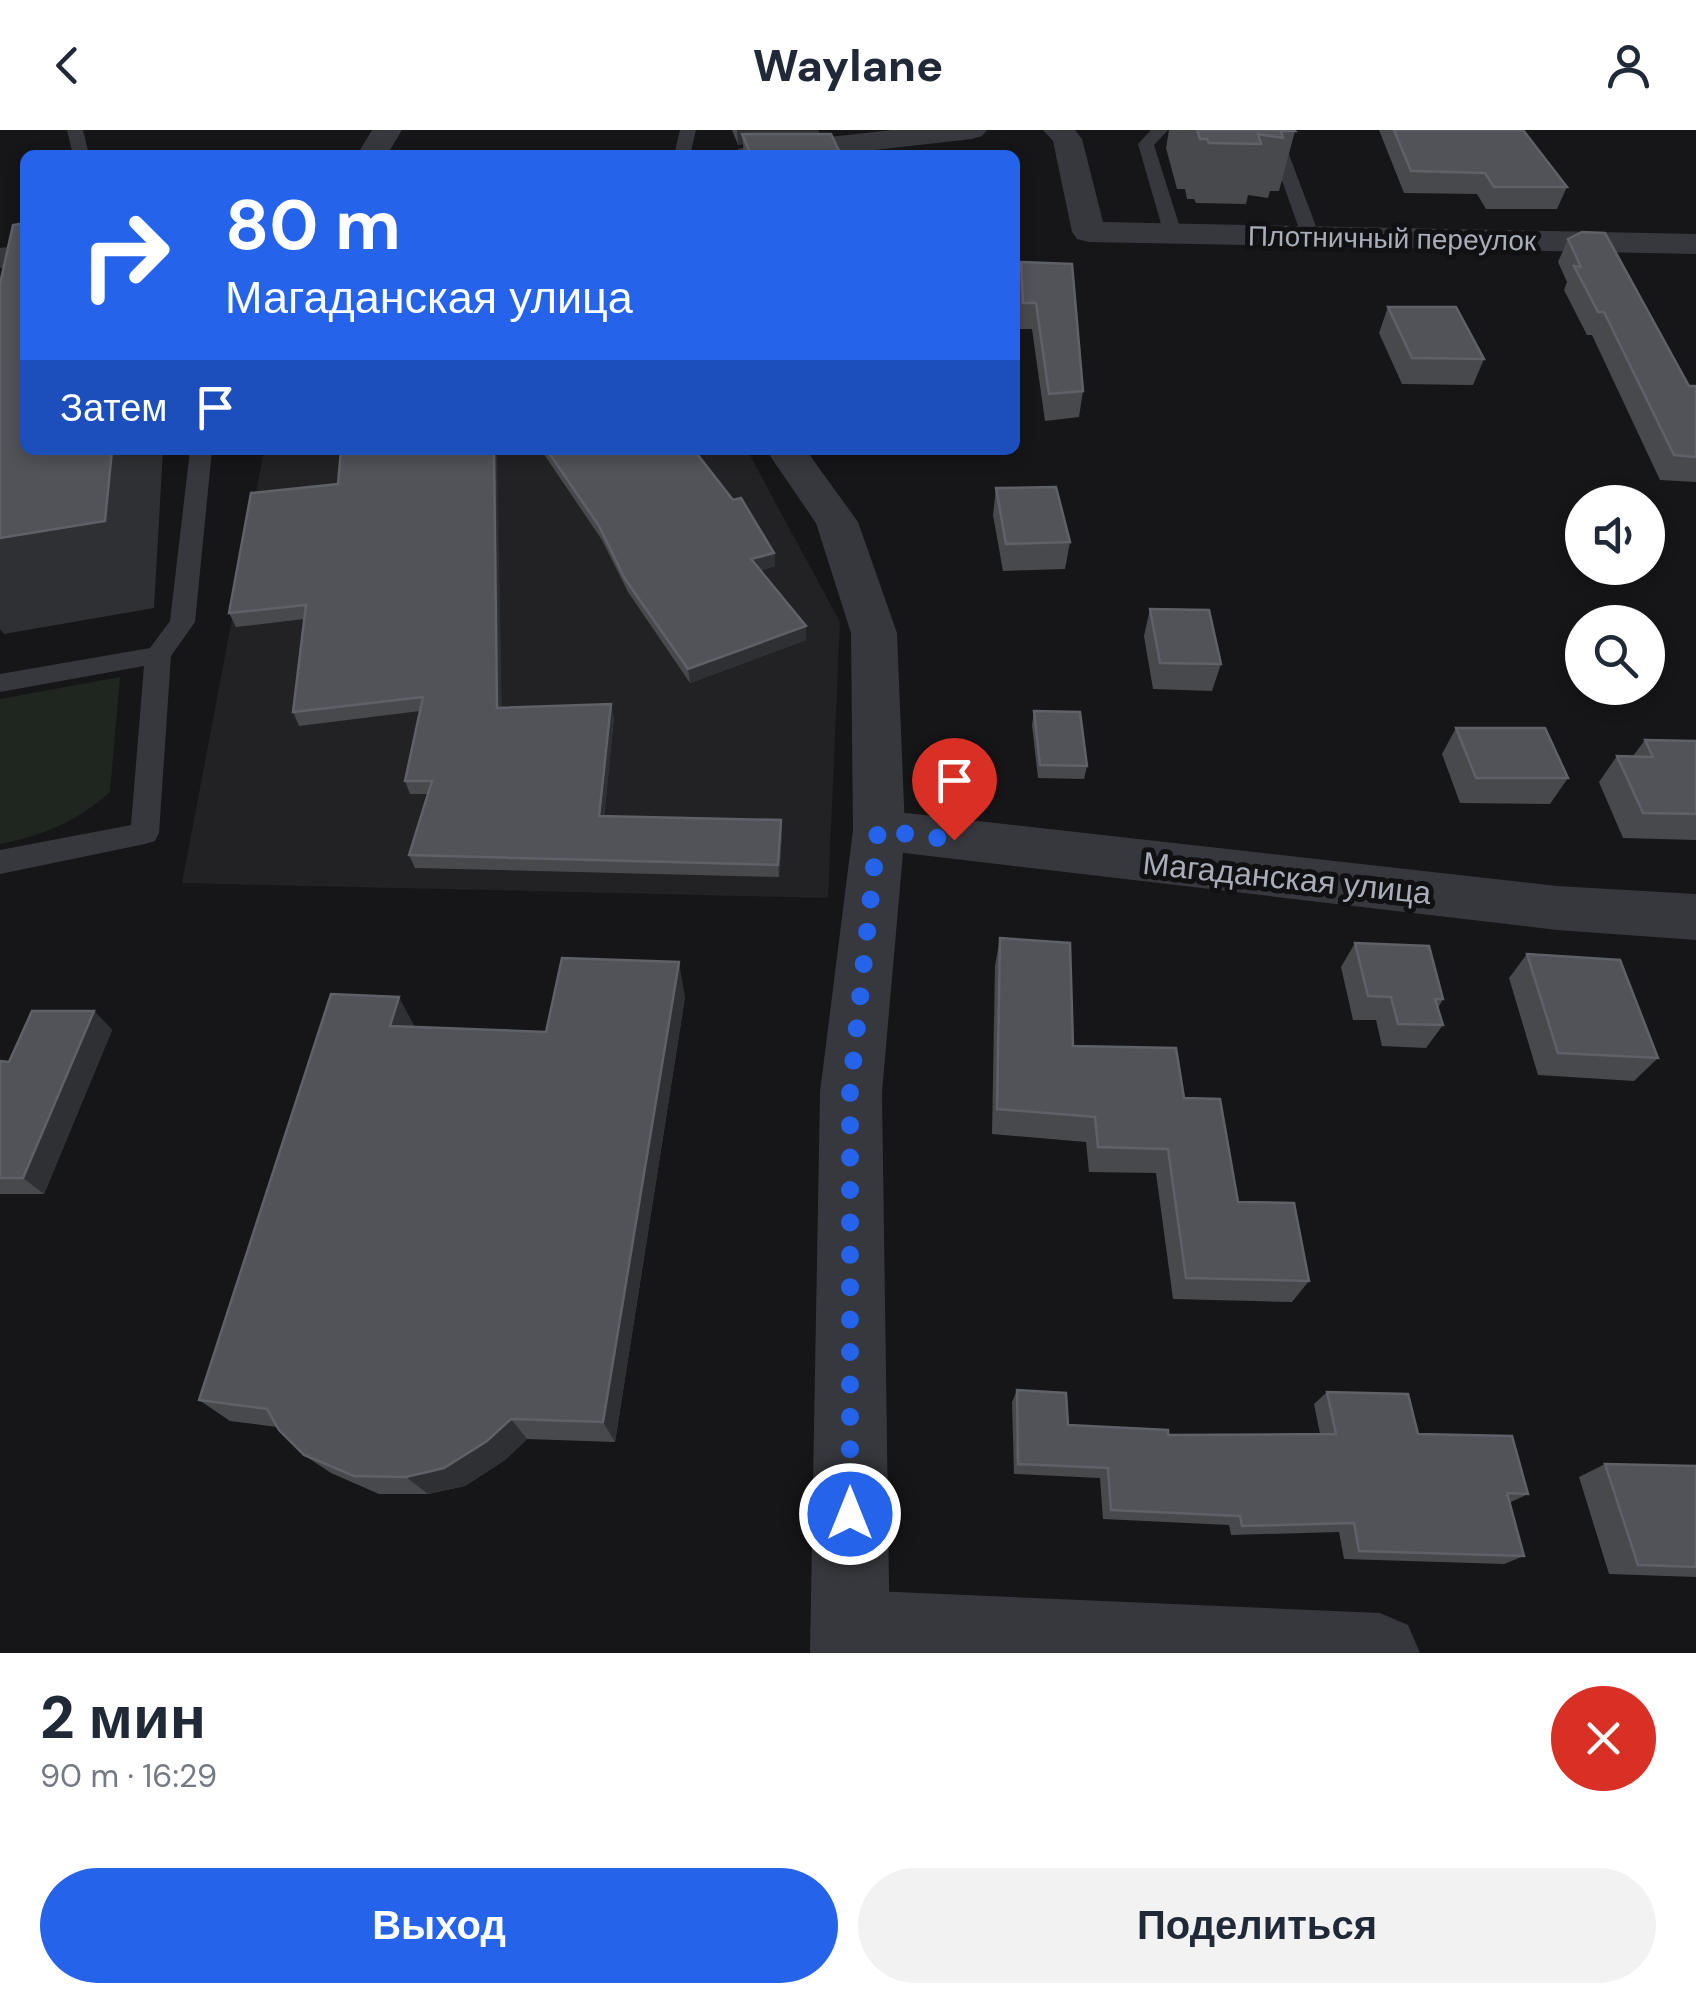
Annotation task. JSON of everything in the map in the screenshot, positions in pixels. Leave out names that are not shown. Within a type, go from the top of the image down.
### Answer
[{"type":"street","points":[[793,150],[972,130]]},
{"type":"street","name":"Плотничный переулок","points":[[1058,130],[1066,139],[1089,232],[1696,244]]},
{"type":"street","points":[[790,455],[837,522],[874,633],[878,830],[850,1092],[850,1641],[1380,1653]]},
{"type":"street","name":"Магаданская улица","points":[[878,830],[1537,906],[1696,916]]},
{"type":"lane","points":[[1160,130],[1146,144],[1173,234]]},
{"type":"lane","points":[[1282,130],[1277,144],[1311,236]]},
{"type":"lane","points":[[0,862],[145,833],[158,656],[182,622],[200,455]]},
{"type":"lane","points":[[0,683],[158,656]]},
{"type":"shaded area","points":[[263,455],[750,455],[840,622],[828,898],[182,883]]},
{"type":"shaded area","points":[[120,677],[110,792],[59,826],[0,844],[0,699]]},
{"type":"building","points":[[1197,130],[1295,131],[1281,131],[1283,138],[1258,134],[1261,144],[1209,143],[1200,139]]},
{"type":"building","points":[[1394,130],[1523,130],[1567,187],[1494,187],[1485,173],[1411,171]]},
{"type":"building","points":[[742,134],[831,134],[839,150],[749,150]]},
{"type":"building","points":[[20,224],[20,455],[112,455],[105,521],[0,538],[0,284],[13,225]]},
{"type":"building","points":[[1582,232],[1605,233],[1689,386],[1696,386],[1696,457],[1674,455],[1604,312],[1598,312],[1574,266],[1581,267],[1568,239]]},
{"type":"building","points":[[1021,262],[1072,264],[1083,391],[1049,394],[1036,303],[1023,303]]},
{"type":"building","points":[[1388,307],[1456,307],[1484,359],[1412,358]]},
{"type":"building","points":[[341,455],[494,455],[497,708],[611,704],[599,816],[781,820],[778,865],[409,855],[432,781],[405,781],[423,697],[293,712],[306,605],[229,613],[251,493],[338,484]]},
{"type":"building","points":[[550,455],[698,455],[733,500],[741,498],[774,553],[751,559],[806,626],[688,669],[625,579],[599,526]]},
{"type":"building","points":[[1056,487],[1070,542],[1006,544],[996,488]]},
{"type":"building","points":[[1150,609],[1209,610],[1221,664],[1160,663]]},
{"type":"building","points":[[1034,711],[1080,712],[1087,766],[1040,765]]},
{"type":"building","points":[[1456,728],[1545,728],[1568,778],[1476,778]]},
{"type":"building","points":[[1645,740],[1696,741],[1696,814],[1643,813],[1617,756],[1653,757]]},
{"type":"building","points":[[1000,938],[1070,943],[1073,1046],[1176,1048],[1184,1098],[1220,1099],[1238,1202],[1294,1203],[1309,1281],[1186,1278],[1168,1149],[1098,1147],[1095,1117],[997,1109]]},
{"type":"building","points":[[1355,943],[1429,946],[1443,999],[1435,999],[1443,1025],[1398,1024],[1391,997],[1368,996]]},
{"type":"building","points":[[1527,954],[1620,960],[1658,1058],[1558,1053]]},
{"type":"building","points":[[562,958],[679,962],[603,1422],[511,1419],[487,1441],[444,1468],[406,1477],[354,1476],[304,1455],[279,1430],[267,1409],[199,1400],[331,994],[399,997],[390,1026],[546,1032]]},
{"type":"building","points":[[32,1011],[94,1011],[23,1178],[0,1178],[0,1061],[9,1062]]},
{"type":"building","points":[[1017,1390],[1066,1393],[1068,1425],[1168,1430],[1168,1435],[1336,1434],[1327,1392],[1408,1394],[1418,1434],[1512,1436],[1528,1494],[1507,1493],[1524,1556],[1359,1551],[1354,1523],[1242,1526],[1240,1516],[1111,1510],[1108,1468],[1018,1464]]},
{"type":"building","points":[[1605,1464],[1696,1466],[1696,1567],[1638,1565]]},
{"type":"route","points":[[850,1514],[850,1092],[878,830],[954,840]]}]
